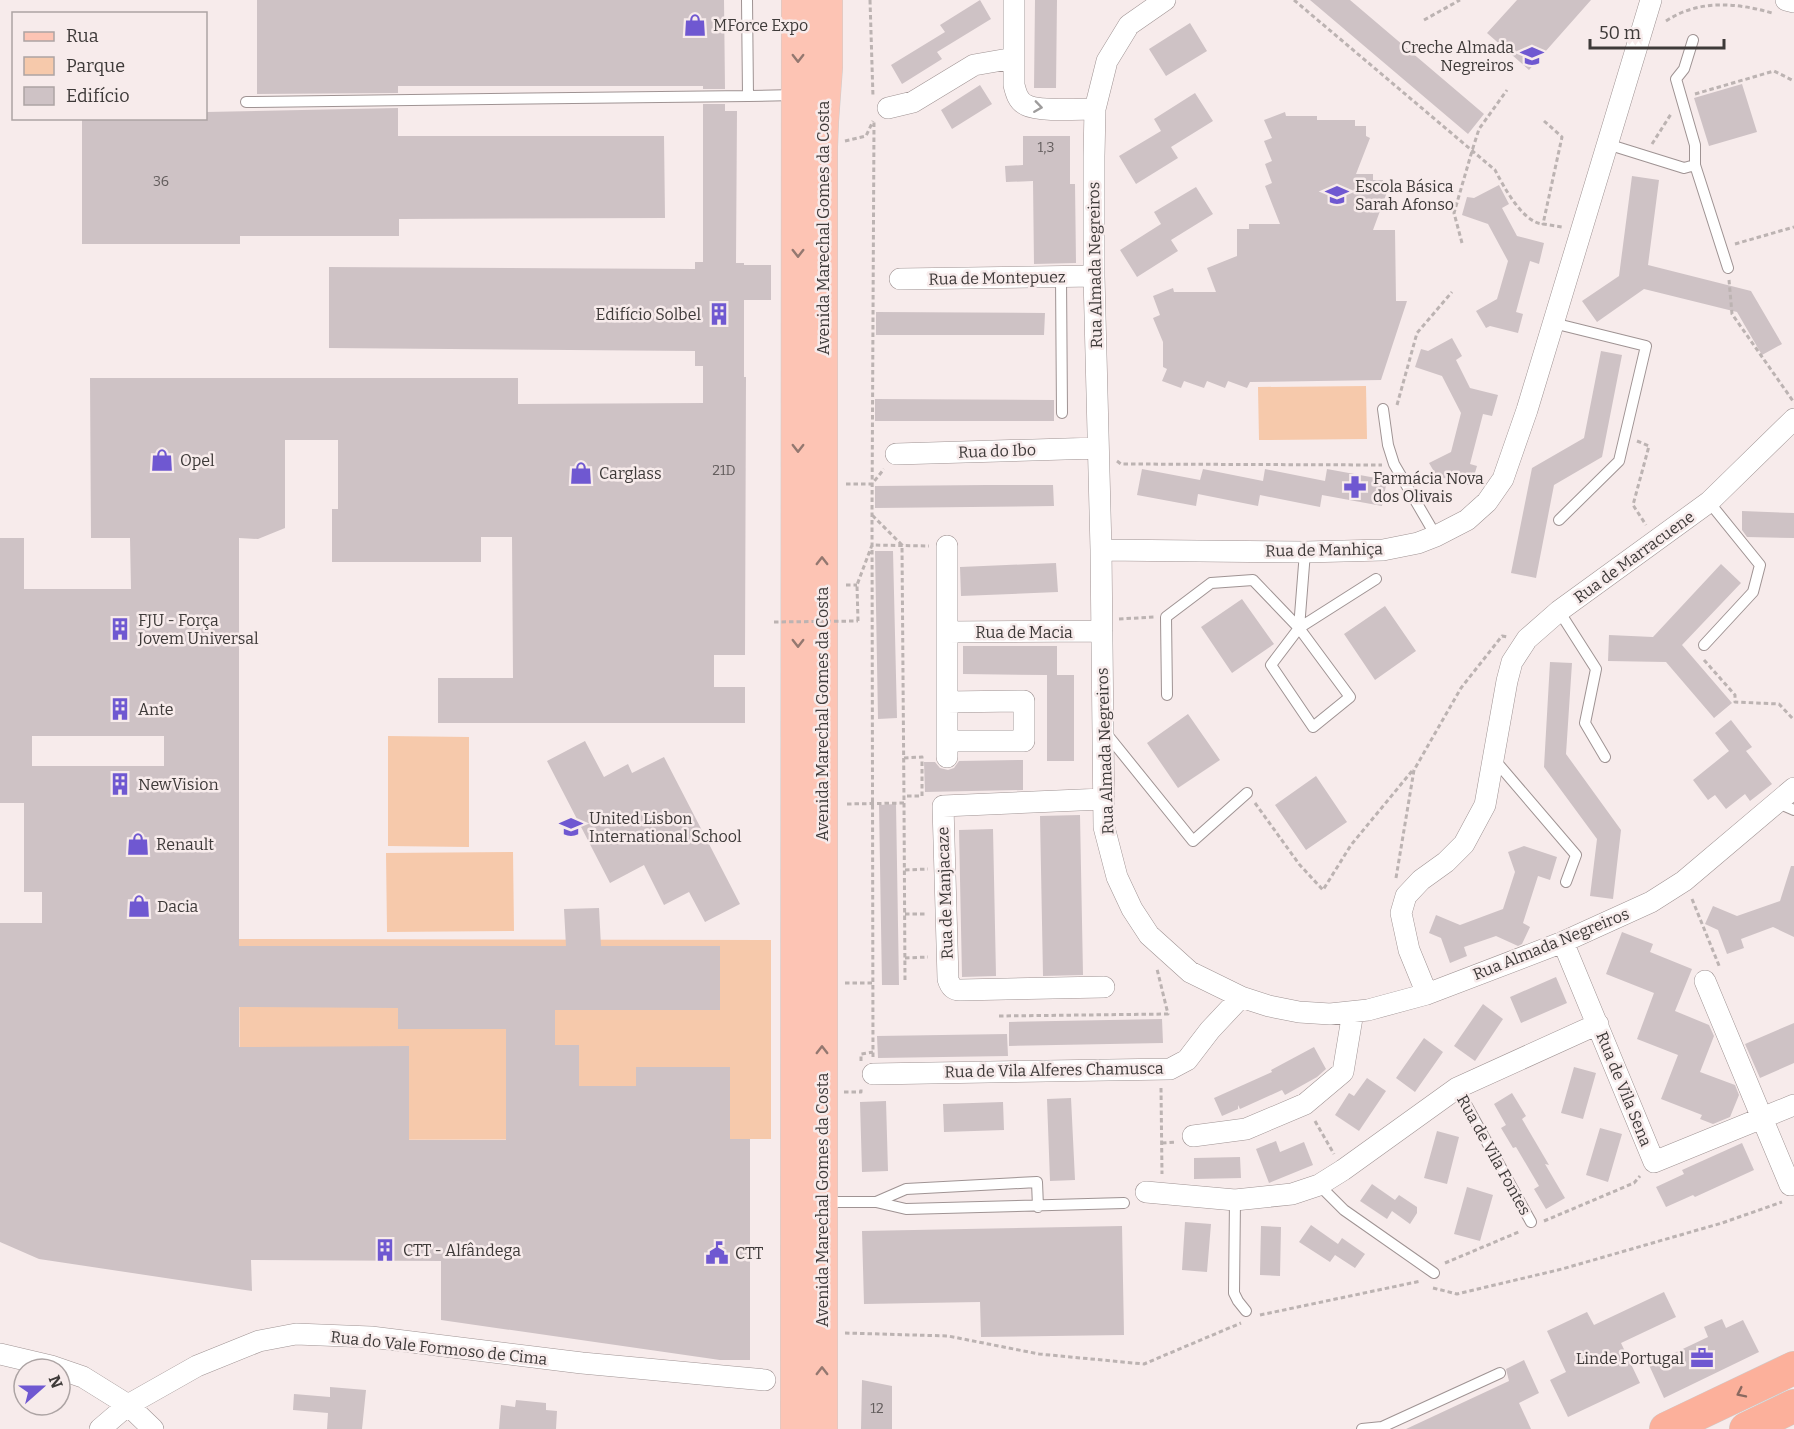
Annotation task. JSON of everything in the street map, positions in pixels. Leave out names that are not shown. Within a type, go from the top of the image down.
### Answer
[{"type":"highway","points":[[1666,1429],[1794,1368]]},
{"type":"highway","points":[[1746,1429],[1794,1406]]},
{"type":"main road","name":"Avenida Marechal Gomes da Costa","points":[[797,1429],[798,0]]},
{"type":"main road","name":"Avenida Marechal Gomes da Costa","points":[[821,1429],[822,121],[826,67],[826,0]]},
{"type":"street","points":[[1014,0],[1014,85],[1017,96],[1024,104],[1034,108],[1095,109]]},
{"type":"street","name":"Rua Almada Negreiros","points":[[1165,0],[1129,25],[1107,61],[1095,109],[1094,276],[1101,550],[1104,827],[1117,877],[1132,909],[1149,935],[1190,972],[1241,997],[1299,1012],[1330,1014],[1368,1010],[1427,994],[1563,942],[1652,902],[1786,806],[1794,788]]},
{"type":"street","name":"Rua de Manhiça","points":[[1101,550],[1305,552],[1383,550],[1418,543],[1460,525],[1487,502],[1503,479],[1527,410],[1651,0]]},
{"type":"street","points":[[1786,0],[1794,2]]},
{"type":"street","points":[[881,103],[913,102],[974,65],[1014,58]]},
{"type":"street","name":"Rua de Montepuez","points":[[900,279],[1094,276]]},
{"type":"street","name":"Rua de Marracuene","points":[[1401,913],[1406,896],[1421,880],[1446,862],[1464,844],[1485,805],[1512,662],[1527,639],[1559,611],[1709,502],[1794,419]]},
{"type":"street","name":"Rua do Ibo","points":[[896,454],[1098,448]]},
{"type":"street","points":[[947,546],[946,632],[947,749],[1024,741],[1024,701],[947,702]]},
{"type":"street","name":"Rua de Macia","points":[[946,632],[1102,626]]},
{"type":"street","name":"Rua de Manjacaze","points":[[1103,799],[942,806],[950,986],[956,990],[1104,987]]},
{"type":"street","points":[[1401,913],[1409,950],[1427,994]]},
{"type":"street","name":"Rua de Vila Sena","points":[[1563,942],[1654,1162],[1794,1105]]},
{"type":"street","points":[[1705,981],[1762,1118],[1789,1192]]},
{"type":"street","name":"Rua de Vila Alferes Chamusca","points":[[873,1074],[1170,1069],[1187,1060],[1210,1030],[1241,997]]},
{"type":"street","points":[[1193,1136],[1246,1129],[1305,1104],[1343,1072],[1353,1012]]},
{"type":"street","name":"Rua de Vila Fontes","points":[[1154,1193],[1235,1200],[1292,1194],[1319,1185],[1457,1088],[1598,1024]]},
{"type":"street","name":"Rua do Vale Formoso de Cima","points":[[100,1429],[128,1406],[197,1366],[259,1341],[296,1334],[371,1338],[582,1363],[765,1380]]},
{"type":"street","points":[[0,1354],[51,1366],[83,1377],[128,1406],[153,1429]]},
{"type":"lane","points":[[747,0],[747,96]]},
{"type":"lane","points":[[1693,40],[1684,69],[1676,79],[1695,145],[1695,165],[1728,268]]},
{"type":"lane","points":[[246,102],[798,95]]},
{"type":"lane","points":[[1607,144],[1684,168],[1695,165]]},
{"type":"lane","points":[[1061,277],[1062,413]]},
{"type":"lane","points":[[1553,323],[1646,346],[1619,461],[1559,520]]},
{"type":"lane","points":[[1383,409],[1388,445],[1394,464],[1436,536]]},
{"type":"lane","name":"Rua de Marracuene","points":[[1704,645],[1753,592],[1760,566],[1709,502]]},
{"type":"lane","points":[[1299,628],[1305,552]]},
{"type":"lane","points":[[1167,695],[1166,617],[1210,583],[1253,580],[1299,628],[1350,698],[1313,727],[1271,665],[1299,628],[1376,579]]},
{"type":"lane","name":"Rua de Marracuene","points":[[1559,611],[1596,669],[1585,723],[1605,757]]},
{"type":"lane","points":[[1103,729],[1193,841],[1247,793]]},
{"type":"lane","points":[[1493,758],[1576,855],[1566,882]]},
{"type":"lane","name":"Rua de Vila Fontes","points":[[1457,1088],[1531,1225]]},
{"type":"lane","points":[[876,1202],[906,1189],[1037,1182],[1038,1207]]},
{"type":"lane","points":[[1319,1185],[1344,1210],[1434,1273]]},
{"type":"lane","points":[[1235,1200],[1234,1293],[1248,1315]]},
{"type":"lane","points":[[822,1202],[876,1202],[906,1209],[1124,1203]]},
{"type":"lane","points":[[1362,1429],[1382,1427],[1500,1373]]},
{"type":"path","points":[[870,0],[881,103]]},
{"type":"path","points":[[1294,0],[1495,170],[1512,201],[1536,224],[1565,227]]},
{"type":"path","points":[[1424,20],[1460,0]]},
{"type":"path","points":[[1644,156],[1681,98],[1774,71],[1794,81]]},
{"type":"path","points":[[1462,243],[1454,213],[1472,151],[1479,129],[1507,90]]},
{"type":"path","points":[[835,143],[866,135],[874,120],[873,1074]]},
{"type":"path","points":[[1543,224],[1562,137],[1544,121]]},
{"type":"path","points":[[1722,248],[1794,227]]},
{"type":"path","points":[[1728,268],[1732,314],[1794,402]]},
{"type":"path","points":[[1397,407],[1417,333],[1452,292]]},
{"type":"path","points":[[1625,435],[1649,446],[1633,505],[1656,540]]},
{"type":"path","points":[[1098,448],[1121,464],[1371,466],[1394,464]]},
{"type":"path","points":[[872,484],[896,454]]},
{"type":"path","points":[[822,483],[872,484]]},
{"type":"path","points":[[872,515],[902,545],[905,982]]},
{"type":"path","points":[[872,545],[947,546]]},
{"type":"path","points":[[774,622],[858,621],[857,585],[872,545]]},
{"type":"path","points":[[846,585],[857,585]]},
{"type":"path","points":[[1102,626],[1166,617]]},
{"type":"path","points":[[1247,793],[1299,864],[1323,890],[1351,845],[1414,770],[1461,688],[1503,636],[1527,639]]},
{"type":"path","points":[[1704,645],[1697,652],[1735,695],[1735,702],[1779,704],[1794,720]]},
{"type":"path","points":[[904,758],[922,757],[922,796],[904,796]]},
{"type":"path","points":[[1401,913],[1394,885],[1414,770]]},
{"type":"path","points":[[845,804],[904,803]]},
{"type":"path","points":[[905,958],[947,956]]},
{"type":"path","points":[[1154,1193],[1161,1069]]},
{"type":"path","points":[[1305,1104],[1343,1170]]},
{"type":"path","points":[[822,1333],[948,1336],[1039,1354],[1144,1364],[1248,1315],[1422,1281],[1434,1273],[1440,1265],[1632,1184]]},
{"type":"path","points":[[1422,1281],[1425,1286],[1457,1294],[1572,1267],[1722,1223],[1789,1192]]},
{"type":"green space","points":[[1366,386],[1367,439],[1259,440],[1258,387]]},
{"type":"green space","points":[[388,736],[469,737],[469,847],[388,846]]},
{"type":"green space","points":[[513,852],[514,931],[387,932],[386,853]]},
{"type":"green space","points":[[239,939],[771,940],[771,1139],[240,1140]]},
{"type":"building","points":[[257,0],[724,0],[725,89],[703,89],[703,86],[398,86],[398,93],[257,94]]},
{"type":"building","points":[[980,0],[991,19],[937,52],[942,59],[902,84],[891,65],[945,32],[940,25]]},
{"type":"building","points":[[1035,0],[1057,0],[1056,88],[1034,88]]},
{"type":"building","points":[[1310,0],[1350,0],[1484,114],[1468,134]]},
{"type":"building","points":[[1517,0],[1591,0],[1529,70],[1487,33]]},
{"type":"building","points":[[1190,23],[1207,51],[1166,76],[1149,49]]},
{"type":"building","points":[[1742,84],[1757,132],[1709,146],[1694,98]]},
{"type":"building","points":[[980,85],[992,104],[952,129],[941,110]]},
{"type":"building","points":[[1195,93],[1213,121],[1171,147],[1178,158],[1136,184],[1119,156],[1161,131],[1154,119]]},
{"type":"building","points":[[703,104],[725,104],[725,111],[737,111],[736,263],[771,265],[771,300],[744,300],[745,655],[714,655],[714,687],[745,687],[745,723],[438,723],[438,678],[513,678],[512,537],[481,537],[481,562],[332,562],[332,509],[338,509],[338,440],[285,440],[285,528],[258,539],[239,538],[239,946],[566,946],[564,909],[599,908],[601,946],[720,946],[720,1010],[555,1010],[555,1045],[579,1045],[579,1086],[636,1086],[636,1067],[730,1067],[730,1139],[750,1139],[750,1360],[720,1360],[441,1320],[441,1261],[251,1260],[252,1291],[39,1259],[0,1242],[0,923],[42,923],[42,892],[24,892],[24,803],[0,803],[0,538],[24,538],[24,589],[131,589],[130,538],[91,538],[90,378],[518,378],[518,404],[703,403],[703,366],[695,366],[695,351],[329,348],[329,267],[695,269],[695,262],[703,262]],"holes":[[[32,736],[164,736],[164,766],[32,766]],[[239,1007],[398,1008],[398,1029],[506,1029],[506,1140],[409,1140],[409,1046],[239,1047]]]},
{"type":"building","points":[[398,108],[398,136],[664,136],[665,218],[399,219],[399,236],[240,236],[240,244],[82,244],[82,120],[207,120],[207,112]]},
{"type":"building","points":[[1285,112],[1286,116],[1317,116],[1317,120],[1355,120],[1355,126],[1366,126],[1366,136],[1370,138],[1356,174],[1373,174],[1373,180],[1383,180],[1383,190],[1387,192],[1373,230],[1395,230],[1396,301],[1407,301],[1381,380],[1250,382],[1247,388],[1228,381],[1225,388],[1207,381],[1204,388],[1184,381],[1181,388],[1162,381],[1167,369],[1163,367],[1163,342],[1153,318],[1160,315],[1153,296],[1173,288],[1174,292],[1216,292],[1207,268],[1237,256],[1237,229],[1249,229],[1249,224],[1280,224],[1265,186],[1272,183],[1265,164],[1272,161],[1264,141],[1272,138],[1264,120]]},
{"type":"building","points":[[1023,136],[1070,136],[1070,184],[1075,184],[1076,263],[1034,264],[1033,181],[1006,182],[1005,166],[1023,165]]},
{"type":"building","points":[[1632,176],[1659,180],[1648,265],[1751,291],[1782,344],[1762,355],[1737,312],[1644,289],[1597,322],[1582,301],[1619,276]]},
{"type":"building","points":[[1499,185],[1509,204],[1502,208],[1517,236],[1544,243],[1539,264],[1530,261],[1516,312],[1523,314],[1518,333],[1490,326],[1486,328],[1476,311],[1497,299],[1508,261],[1488,224],[1462,215],[1467,197],[1474,198]]},
{"type":"building","points":[[1196,187],[1213,214],[1171,240],[1178,251],[1137,277],[1120,250],[1161,224],[1154,212]]},
{"type":"building","points":[[876,312],[1045,313],[1044,335],[876,335]]},
{"type":"building","points":[[1452,338],[1462,356],[1456,360],[1470,388],[1498,395],[1492,416],[1483,414],[1470,464],[1477,466],[1471,486],[1444,478],[1439,480],[1429,463],[1451,452],[1461,413],[1442,376],[1415,367],[1421,349],[1428,351]]},
{"type":"building","points":[[1601,351],[1622,355],[1602,457],[1554,485],[1536,578],[1511,573],[1532,468],[1584,438]]},
{"type":"building","points":[[875,399],[1054,400],[1054,421],[875,421]]},
{"type":"building","points":[[1142,469],[1200,480],[1203,469],[1263,481],[1265,469],[1325,481],[1327,469],[1387,480],[1382,506],[1322,495],[1320,507],[1260,495],[1258,506],[1198,494],[1196,506],[1137,495]]},
{"type":"building","points":[[1053,485],[1054,506],[875,508],[875,486]]},
{"type":"building","points":[[1742,511],[1794,513],[1794,538],[1747,537],[1742,530]]},
{"type":"building","points":[[875,551],[893,551],[897,718],[878,719]]},
{"type":"building","points":[[1056,563],[1058,592],[961,596],[960,567]]},
{"type":"building","points":[[1721,564],[1741,583],[1682,645],[1732,703],[1714,718],[1666,662],[1608,661],[1609,635],[1653,637]]},
{"type":"building","points":[[1242,599],[1274,644],[1232,673],[1201,627]]},
{"type":"building","points":[[1385,606],[1416,651],[1375,680],[1344,634]]},
{"type":"building","points":[[963,646],[1057,646],[1057,675],[1074,675],[1074,761],[1047,761],[1047,675],[963,674]]},
{"type":"building","points":[[1550,662],[1572,663],[1566,754],[1621,830],[1613,899],[1590,896],[1597,839],[1544,767]]},
{"type":"building","points":[[1188,714],[1220,760],[1178,788],[1147,743]]},
{"type":"building","points":[[1731,720],[1752,747],[1746,751],[1772,784],[1750,801],[1745,794],[1726,809],[1715,795],[1708,800],[1693,780],[1729,751],[1715,733]]},
{"type":"building","points":[[585,741],[604,777],[628,764],[632,773],[664,757],[740,904],[705,922],[689,892],[664,905],[644,865],[610,883],[547,761]]},
{"type":"building","points":[[1023,760],[1023,790],[925,792],[924,762],[935,762],[940,768],[948,770],[954,768],[959,761]]},
{"type":"building","points":[[1316,776],[1347,822],[1306,850],[1275,805]]},
{"type":"building","points":[[896,804],[899,985],[882,985],[879,805]]},
{"type":"building","points":[[1080,815],[1083,975],[1043,976],[1040,816]]},
{"type":"building","points":[[993,829],[996,976],[962,977],[959,830]]},
{"type":"building","points":[[1524,846],[1557,857],[1550,880],[1538,876],[1523,923],[1530,927],[1522,944],[1518,946],[1496,936],[1464,947],[1467,956],[1450,963],[1441,938],[1429,933],[1436,915],[1460,925],[1503,909],[1515,872],[1508,852]]},
{"type":"building","points":[[1791,866],[1794,866],[1794,937],[1773,927],[1741,939],[1744,948],[1727,954],[1718,930],[1705,924],[1713,906],[1737,916],[1780,901]]},
{"type":"building","points":[[1622,932],[1653,944],[1650,952],[1692,969],[1675,1011],[1709,1025],[1714,1036],[1700,1072],[1735,1085],[1739,1095],[1730,1117],[1713,1124],[1700,1119],[1702,1115],[1661,1099],[1678,1055],[1637,1039],[1654,993],[1606,974]]},
{"type":"building","points":[[1556,977],[1567,1003],[1521,1023],[1510,997]]},
{"type":"building","points":[[1483,1004],[1503,1019],[1475,1061],[1454,1046]]},
{"type":"building","points":[[1162,1019],[1163,1043],[1009,1046],[1009,1022]]},
{"type":"building","points":[[1794,1023],[1794,1063],[1760,1078],[1745,1044]]},
{"type":"building","points":[[1007,1034],[1008,1056],[878,1058],[877,1036]]},
{"type":"building","points":[[1424,1038],[1443,1052],[1415,1092],[1396,1078]]},
{"type":"building","points":[[1314,1047],[1326,1069],[1317,1077],[1285,1095],[1282,1090],[1240,1109],[1238,1105],[1238,1109],[1222,1116],[1214,1098],[1272,1072],[1271,1070]]},
{"type":"building","points":[[1574,1067],[1596,1073],[1583,1119],[1561,1113]]},
{"type":"building","points":[[1367,1078],[1386,1091],[1359,1131],[1335,1115],[1349,1093],[1354,1096]]},
{"type":"building","points":[[1512,1093],[1526,1116],[1522,1119],[1565,1198],[1546,1209],[1534,1189],[1539,1186],[1516,1147],[1513,1148],[1501,1128],[1506,1125],[1494,1104]]},
{"type":"building","points":[[1071,1098],[1075,1180],[1050,1181],[1047,1099]]},
{"type":"building","points":[[886,1101],[888,1171],[862,1172],[860,1102]]},
{"type":"building","points":[[1003,1102],[1004,1130],[944,1132],[943,1104]]},
{"type":"building","points":[[1600,1128],[1622,1134],[1608,1182],[1586,1175]]},
{"type":"building","points":[[1437,1131],[1459,1137],[1447,1184],[1424,1178]]},
{"type":"building","points":[[1276,1141],[1280,1152],[1304,1142],[1313,1165],[1269,1183],[1256,1149]]},
{"type":"building","points":[[1742,1143],[1754,1170],[1695,1197],[1693,1195],[1666,1207],[1656,1187],[1684,1174],[1682,1170]]},
{"type":"building","points":[[1240,1157],[1241,1178],[1194,1179],[1194,1158]]},
{"type":"building","points":[[1372,1184],[1395,1200],[1399,1195],[1417,1207],[1417,1213],[1410,1224],[1392,1211],[1387,1219],[1360,1201]]},
{"type":"building","points":[[1467,1187],[1493,1195],[1480,1241],[1454,1234]]},
{"type":"building","points":[[1185,1222],[1211,1224],[1207,1272],[1182,1270]]},
{"type":"building","points":[[1311,1225],[1338,1244],[1342,1238],[1365,1254],[1355,1268],[1335,1255],[1330,1262],[1299,1242]]},
{"type":"building","points":[[1122,1226],[1124,1335],[981,1337],[980,1302],[864,1304],[862,1231]]},
{"type":"building","points":[[1261,1226],[1281,1227],[1280,1276],[1260,1275]]},
{"type":"building","points":[[1664,1292],[1676,1317],[1621,1343],[1640,1383],[1568,1417],[1550,1380],[1566,1372],[1547,1331],[1587,1312],[1594,1325]]},
{"type":"building","points":[[1722,1319],[1726,1328],[1743,1320],[1759,1352],[1664,1398],[1649,1365],[1708,1337],[1704,1327]]},
{"type":"building","points":[[1524,1360],[1539,1393],[1519,1403],[1531,1429],[1406,1429],[1509,1381],[1506,1369]]},
{"type":"building","points":[[862,1380],[892,1386],[892,1429],[861,1429]]},
{"type":"building","points":[[330,1387],[366,1390],[362,1429],[327,1429],[328,1413],[293,1410],[294,1394],[330,1397]]},
{"type":"building","points":[[516,1400],[546,1403],[546,1410],[557,1411],[556,1429],[499,1429],[501,1405],[515,1407]]},
{"type":"place","name":"MForce Expo","points":[[695,25]]},
{"type":"place","name":"Creche Almada Negreiros","points":[[1532,56]]},
{"type":"place","name":"Escola Básica Sarah Afonso","points":[[1337,195]]},
{"type":"place","name":"Edifício Solbel","points":[[719,314]]},
{"type":"place","name":"Opel","points":[[162,460]]},
{"type":"place","name":"Carglass","points":[[581,473]]},
{"type":"place","name":"Farmácia Nova dos Olivais","points":[[1355,487]]},
{"type":"place","name":"FJU - Força Jovem Universal","points":[[120,629]]},
{"type":"place","name":"Ante","points":[[120,709]]},
{"type":"place","name":"NewVision","points":[[120,784]]},
{"type":"place","name":"United Lisbon International School","points":[[571,827]]},
{"type":"place","name":"Renault","points":[[138,844]]},
{"type":"place","name":"Dacia","points":[[139,906]]},
{"type":"place","name":"CTT - Alfândega","points":[[385,1250]]},
{"type":"place","name":"CTT","points":[[717,1253]]},
{"type":"place","name":"Linde Portugal","points":[[1702,1358]]}]
